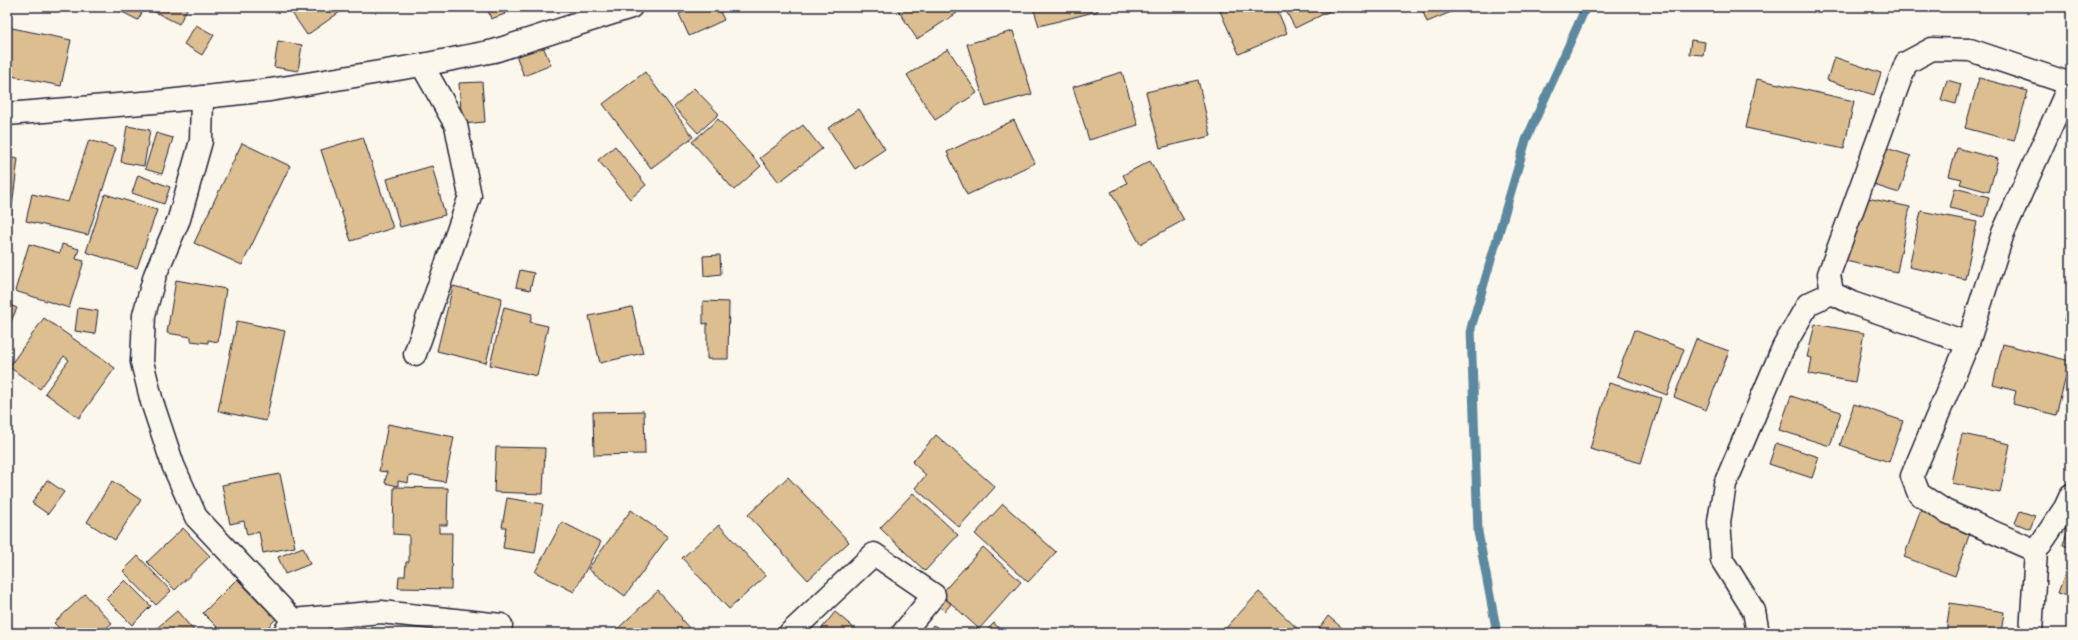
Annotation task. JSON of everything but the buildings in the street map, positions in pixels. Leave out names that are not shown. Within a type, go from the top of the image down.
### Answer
[{"type":"street","points":[[7,114],[270,90],[422,65],[494,51],[631,7]]},
{"type":"street","points":[[1832,293],[1829,274],[1906,63],[1932,48],[1970,50],[2071,84],[2004,233],[1968,343],[1912,476],[1919,494],[1946,511],[2036,551]]},
{"type":"street","points":[[415,354],[470,196],[456,125],[422,65]]},
{"type":"street","points":[[202,97],[201,141],[179,219],[155,275],[144,315],[142,362],[152,402],[173,465],[196,517],[289,627],[318,633]]},
{"type":"street","points":[[1832,293],[1852,303],[1968,343]]},
{"type":"street","points":[[1758,633],[1754,611],[1722,560],[1719,522],[1725,484],[1790,336],[1808,304],[1832,293]]},
{"type":"street","points":[[2031,633],[2036,551],[2065,508],[2071,495]]},
{"type":"street","points":[[790,633],[874,554],[934,595],[903,633]]},
{"type":"street","points":[[289,627],[381,612],[501,625],[497,633]]},
{"type":"waterway","points":[[1497,633],[1478,532],[1471,328],[1526,140],[1586,7]]}]
